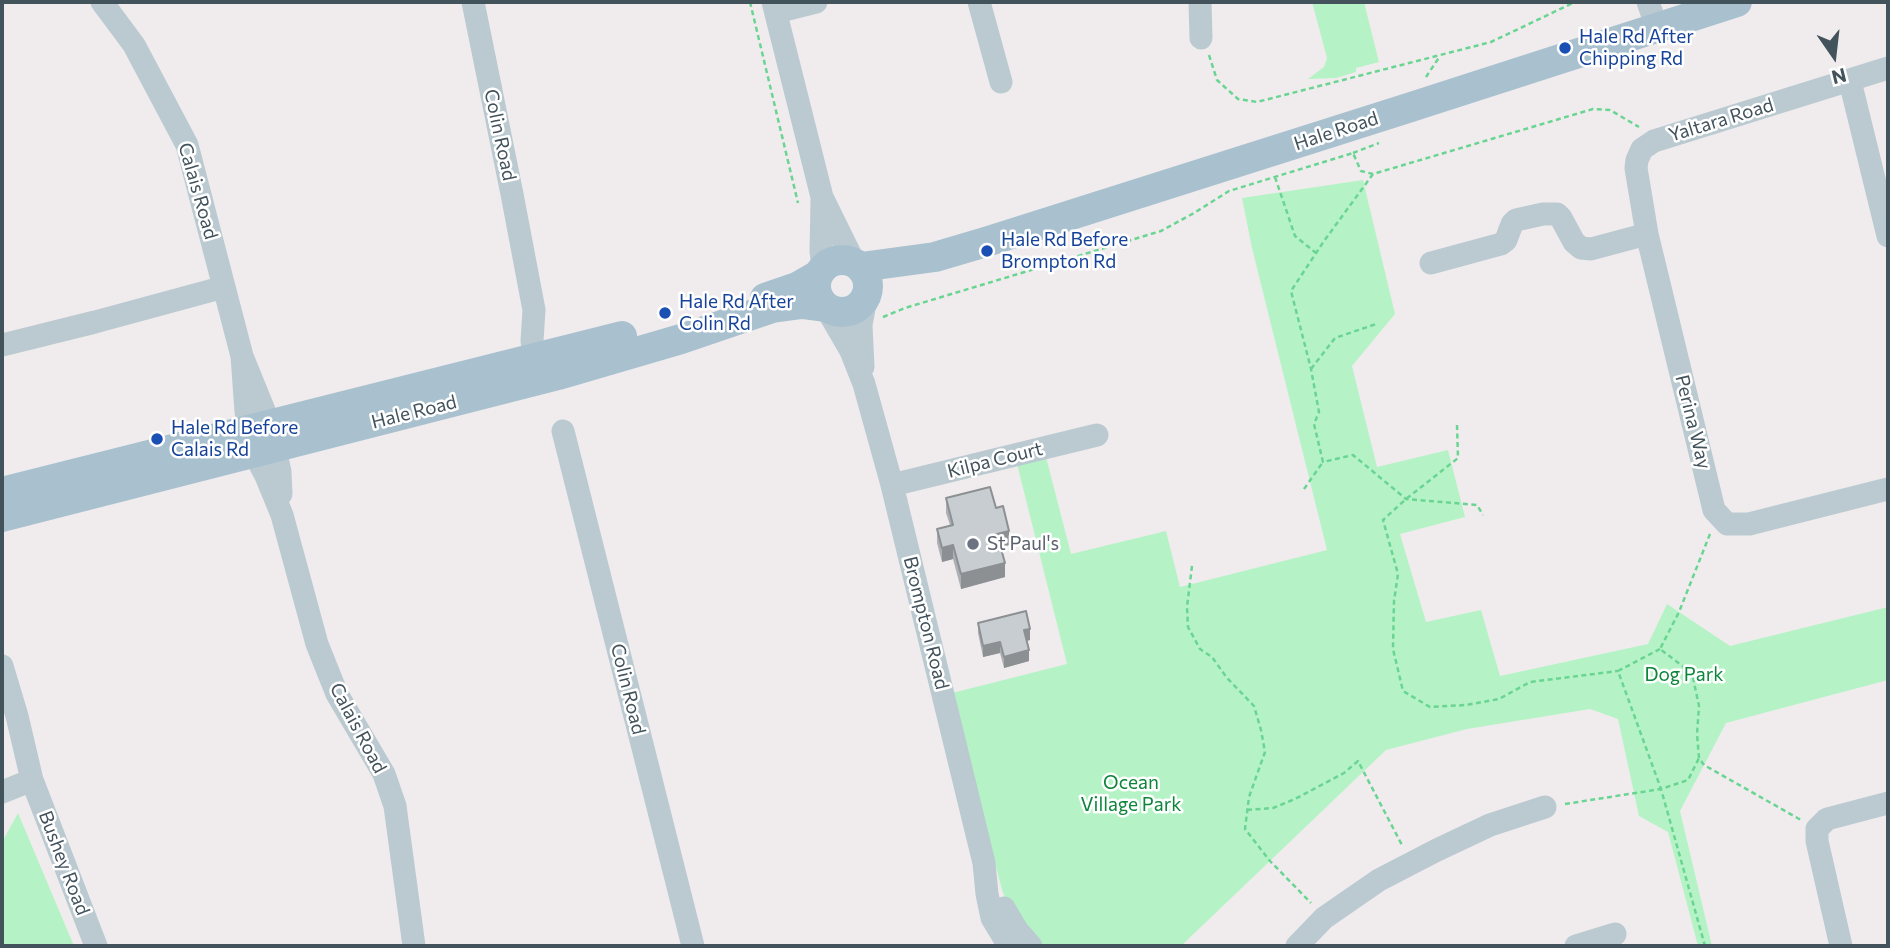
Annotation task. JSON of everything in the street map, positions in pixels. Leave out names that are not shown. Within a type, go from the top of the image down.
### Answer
[{"type":"main road","name":"Hale Road","points":[[871,305],[881,287],[934,257],[1653,15],[1737,2]]},
{"type":"main road","name":"Hale Road","points":[[858,265],[934,257]]},
{"type":"main road","points":[[843,259],[858,265],[867,276],[871,305],[860,305],[844,313],[826,307],[816,292],[821,271],[832,261],[843,259]]},
{"type":"main road","name":"Hale Road","points":[[545,367],[797,287],[821,271]]},
{"type":"main road","name":"Hale Road","points":[[2,517],[262,439],[545,367],[681,339],[772,308],[802,304],[826,307]]},
{"type":"main road","name":"Hale Road","points":[[2,492],[262,439]]},
{"type":"street","name":"Calais Road","points":[[102,2],[134,45],[187,145],[262,439],[280,472],[282,515],[317,645],[337,694],[384,774],[394,806],[414,946]]},
{"type":"street","name":"Colin Road","points":[[473,2],[534,310],[531,341],[545,367]]},
{"type":"street","points":[[816,2],[774,7],[822,197],[858,265]]},
{"type":"street","points":[[979,2],[1001,82]]},
{"type":"street","points":[[1200,2],[1201,38]]},
{"type":"street","name":"Yaltara Road","points":[[1639,154],[1654,141],[1888,68]]},
{"type":"street","points":[[1850,81],[1888,236]]},
{"type":"street","name":"Perina Way","points":[[1639,154],[1636,178],[1647,234],[1714,510],[1727,524]]},
{"type":"street","points":[[821,271],[822,197]]},
{"type":"street","points":[[1432,263],[1501,244],[1506,240],[1512,223],[1516,220],[1543,214],[1557,214],[1574,242],[1581,248],[1647,234]]},
{"type":"street","points":[[2,345],[224,287]]},
{"type":"street","name":"Brompton Road","points":[[864,384],[861,325],[871,305]]},
{"type":"street","name":"Brompton Road","points":[[826,307],[851,351],[864,384],[892,485],[984,863],[1005,911],[1011,942]]},
{"type":"street","name":"Colin Road","points":[[563,431],[693,946]]},
{"type":"street","name":"Kilpa Court","points":[[892,485],[1097,435]]},
{"type":"street","points":[[1727,524],[1749,524],[1888,489]]},
{"type":"street","name":"Bushey Road","points":[[2,666],[32,780],[96,946]]},
{"type":"street","points":[[2,792],[32,780]]},
{"type":"street","points":[[1841,946],[1817,841],[1817,829],[1827,819],[1888,803]]},
{"type":"street","points":[[1297,946],[1325,918],[1379,880],[1490,825],[1545,807]]},
{"type":"street","points":[[1576,946],[1615,934]]},
{"type":"path","points":[[750,2],[798,203]]},
{"type":"path","points":[[1201,38],[1217,80],[1238,99],[1257,102],[1491,42],[1576,2]]},
{"type":"path","points":[[871,305],[905,308],[1161,231],[1229,191],[1353,153],[1361,171],[1373,174],[1593,108],[1611,110],[1647,131]]},
{"type":"path","points":[[1322,462],[1314,424],[1319,412],[1291,291],[1373,174]]},
{"type":"path","points":[[1275,177],[1295,236],[1316,253]]},
{"type":"path","points":[[1311,369],[1335,338],[1376,324]]},
{"type":"path","points":[[1457,425],[1458,458],[1383,520],[1398,574],[1394,601],[1393,649],[1403,691],[1430,707],[1466,705],[1499,699],[1530,682],[1618,671],[1660,649],[1679,612],[1710,532],[1727,524]]},
{"type":"path","points":[[1304,489],[1322,462],[1353,455],[1406,499],[1477,505],[1483,515]]},
{"type":"path","points":[[1192,566],[1187,607],[1188,627],[1200,649],[1212,657],[1227,678],[1254,706],[1261,730],[1265,752],[1249,797],[1245,830],[1270,861],[1325,918]]},
{"type":"path","points":[[1660,649],[1692,673],[1699,706],[1699,758],[1704,765],[1817,829]]},
{"type":"path","points":[[1618,671],[1661,789],[1706,946]]},
{"type":"path","points":[[1545,807],[1661,789],[1688,780],[1699,758]]},
{"type":"path","points":[[1247,810],[1273,808],[1295,799],[1343,773],[1358,761],[1412,863]]},
{"type":"green space","points":[[1312,2],[1364,2],[1379,62],[1356,68],[1356,72],[1336,78],[1308,79],[1324,67],[1327,58]]},
{"type":"green space","name":"Ocean Village Park","points":[[1363,180],[1395,314],[1352,366],[1377,467],[1448,450],[1465,517],[1400,534],[1426,622],[1481,610],[1500,676],[1648,644],[1667,604],[1730,646],[1888,607],[1888,680],[1726,723],[1680,811],[1712,946],[1698,946],[1668,832],[1639,816],[1618,719],[1590,709],[1467,729],[1386,750],[1181,946],[1038,946],[1009,909],[952,693],[1067,664],[1017,464],[1046,457],[1071,554],[1166,531],[1180,587],[1327,550],[1242,198]]},
{"type":"green space","points":[[18,813],[74,946],[2,946],[2,842]]},
{"type":"building","name":"St Paul's","points":[[990,487],[996,508],[1003,506],[1009,531],[997,534],[1005,563],[961,574],[953,545],[942,548],[937,529],[953,525],[946,498]]},
{"type":"building","points":[[1026,611],[1030,629],[1024,630],[1029,650],[1004,657],[1000,642],[983,646],[978,623]]},
{"type":"place","name":"Hale Rd After Chipping Rd","points":[[1565,48]]},
{"type":"place","name":"Hale Rd Before Brompton Rd","points":[[987,251]]},
{"type":"place","name":"Hale Rd After Colin Rd","points":[[665,313]]},
{"type":"place","name":"Hale Rd Before Calais Rd","points":[[157,439]]},
{"type":"place","name":"St Paul's","points":[[973,544]]},
{"type":"park label","name":"Dog Park","points":[[1684,675]]}]
